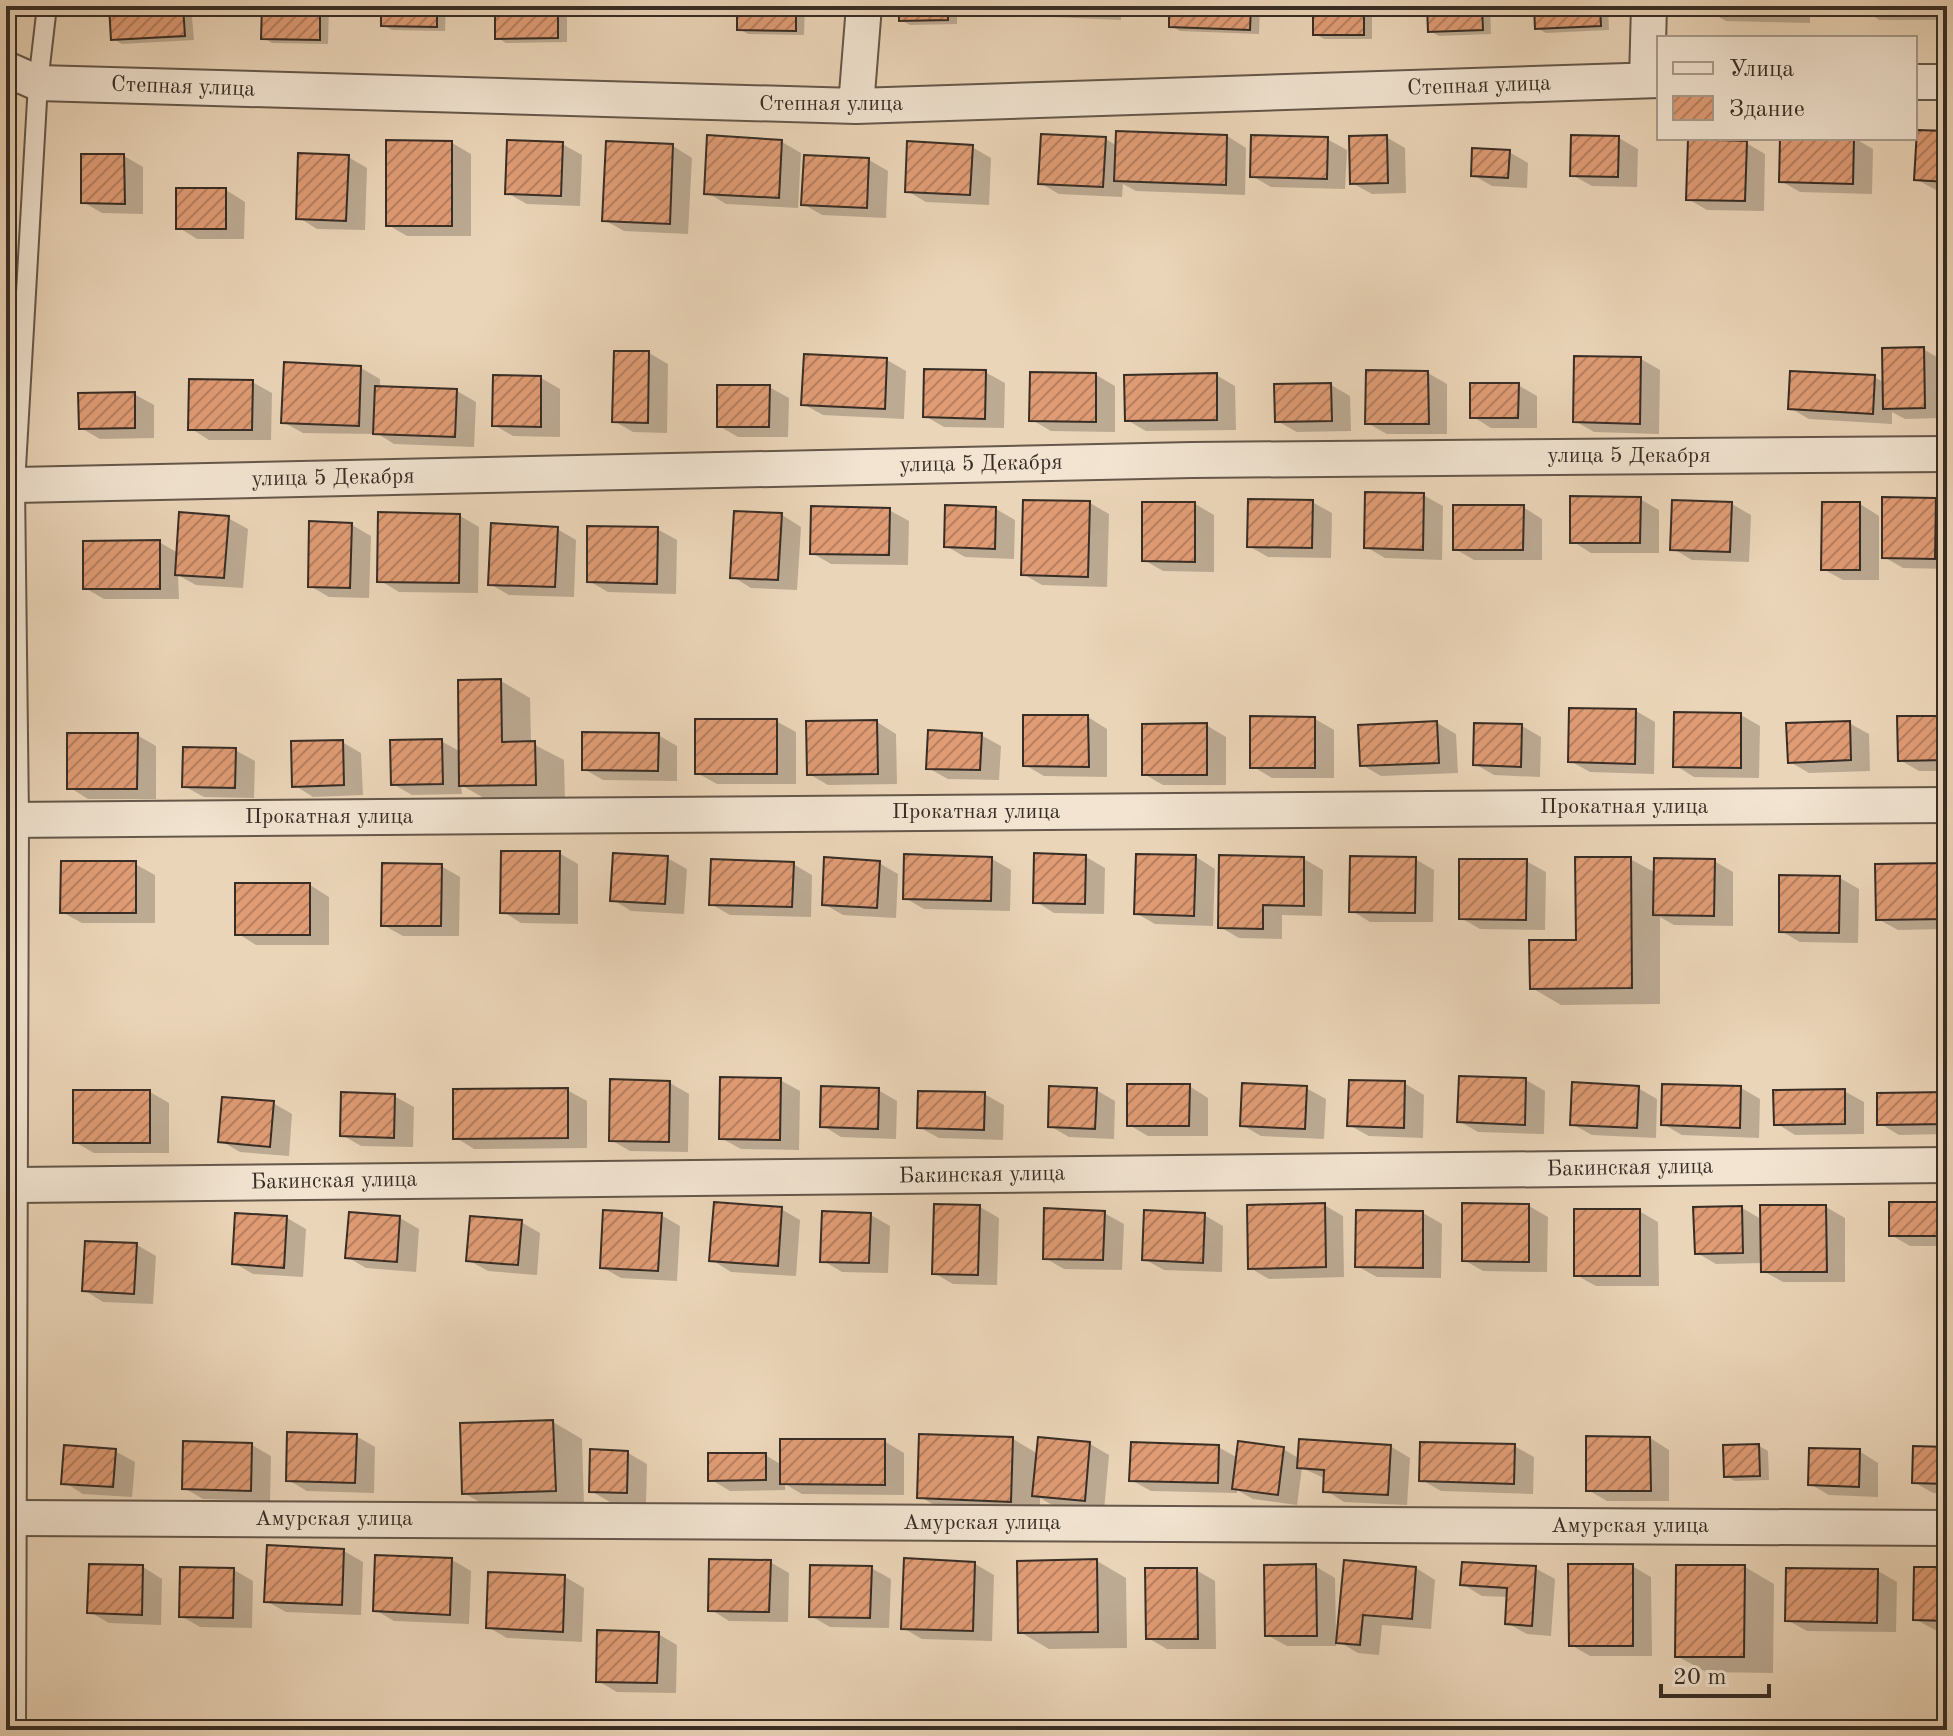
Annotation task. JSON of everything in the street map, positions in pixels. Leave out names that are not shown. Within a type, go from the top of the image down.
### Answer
[{"type":"street","points":[[856,106],[864,6]]},
{"type":"street","points":[[1649,6],[1653,80]]},
{"type":"street","name":"Степная улица","points":[[6,69],[38,83],[856,106],[1653,80]]},
{"type":"street","points":[[1917,82],[1947,82]]},
{"type":"street","name":"улица 5 Декабря","points":[[15,485],[1176,460],[1947,454]]},
{"type":"street","name":"Прокатная улица","points":[[13,820],[1947,805]]},
{"type":"street","name":"Бакинская улица","points":[[17,1185],[1947,1165]]},
{"type":"street","name":"Амурская улица","points":[[17,1518],[1947,1528]]},
{"type":"lane","points":[[16,1730],[15,485],[38,83],[47,6]]},
{"type":"building","points":[[109,6],[183,6],[185,36],[111,40]]},
{"type":"building","points":[[262,6],[320,6],[320,40],[261,39]]},
{"type":"building","points":[[381,6],[437,6],[437,27],[381,26]]},
{"type":"building","points":[[495,6],[558,6],[558,38],[495,39]]},
{"type":"building","points":[[737,6],[796,6],[796,31],[737,30]]},
{"type":"building","points":[[899,6],[948,6],[948,20],[899,21]]},
{"type":"building","points":[[1040,6],[1113,6],[1112,16],[1040,13]]},
{"type":"building","points":[[1169,6],[1251,6],[1250,30],[1169,27]]},
{"type":"building","points":[[1313,6],[1364,6],[1364,35],[1313,35]]},
{"type":"building","points":[[1427,6],[1482,6],[1483,30],[1428,32]]},
{"type":"building","points":[[1534,6],[1600,6],[1601,26],[1535,29]]},
{"type":"building","points":[[1705,6],[1791,6],[1791,13],[1705,11]]},
{"type":"building","points":[[1858,6],[1922,6],[1922,10],[1858,10]]},
{"type":"building","points":[[1917,130],[1947,131],[1947,182],[1914,180]]},
{"type":"building","points":[[1116,131],[1227,135],[1226,185],[1114,181]]},
{"type":"building","points":[[1041,134],[1106,137],[1103,187],[1038,184]]},
{"type":"building","points":[[707,135],[782,140],[779,198],[704,194]]},
{"type":"building","points":[[1251,135],[1328,137],[1327,179],[1250,177]]},
{"type":"building","points":[[1387,135],[1388,183],[1350,184],[1349,136]]},
{"type":"building","points":[[1571,135],[1619,136],[1618,177],[1570,176]]},
{"type":"building","points":[[386,140],[452,141],[452,226],[386,226]]},
{"type":"building","points":[[507,140],[563,142],[561,196],[505,194]]},
{"type":"building","points":[[1688,140],[1747,141],[1745,201],[1686,200]]},
{"type":"building","points":[[1780,140],[1854,140],[1853,184],[1779,182]]},
{"type":"building","points":[[606,141],[673,144],[670,224],[602,221]]},
{"type":"building","points":[[907,141],[973,145],[970,195],[905,192]]},
{"type":"building","points":[[1472,148],[1510,150],[1508,178],[1471,176]]},
{"type":"building","points":[[298,153],[349,155],[346,221],[296,219]]},
{"type":"building","points":[[81,154],[124,154],[125,204],[81,203]]},
{"type":"building","points":[[804,155],[869,158],[867,208],[801,205]]},
{"type":"building","points":[[176,188],[226,188],[226,229],[176,229]]},
{"type":"building","points":[[1924,347],[1925,408],[1883,409],[1882,348]]},
{"type":"building","points":[[614,351],[649,351],[648,423],[612,422]]},
{"type":"building","points":[[804,354],[887,358],[885,409],[801,405]]},
{"type":"building","points":[[1574,356],[1641,357],[1640,424],[1573,422]]},
{"type":"building","points":[[284,362],[361,366],[359,426],[281,423]]},
{"type":"building","points":[[924,369],[986,370],[985,419],[923,417]]},
{"type":"building","points":[[1366,370],[1428,371],[1429,424],[1365,424]]},
{"type":"building","points":[[1790,371],[1875,375],[1873,414],[1788,409]]},
{"type":"building","points":[[1030,372],[1096,373],[1096,422],[1029,421]]},
{"type":"building","points":[[1217,373],[1217,420],[1125,421],[1124,375]]},
{"type":"building","points":[[493,375],[541,376],[541,427],[492,426]]},
{"type":"building","points":[[189,379],[253,380],[252,430],[188,430]]},
{"type":"building","points":[[1331,383],[1332,421],[1275,422],[1274,384]]},
{"type":"building","points":[[1470,383],[1519,383],[1518,418],[1470,418]]},
{"type":"building","points":[[717,385],[770,385],[769,427],[717,427]]},
{"type":"building","points":[[375,386],[457,389],[455,437],[373,434]]},
{"type":"building","points":[[135,392],[135,428],[79,429],[78,393]]},
{"type":"building","points":[[1365,492],[1424,493],[1423,550],[1364,548]]},
{"type":"building","points":[[1570,496],[1641,497],[1640,543],[1570,543]]},
{"type":"building","points":[[1882,497],[1936,498],[1935,559],[1882,558]]},
{"type":"building","points":[[1248,499],[1313,500],[1312,548],[1247,547]]},
{"type":"building","points":[[1023,500],[1090,501],[1088,577],[1021,575]]},
{"type":"building","points":[[1672,500],[1732,502],[1730,552],[1670,550]]},
{"type":"building","points":[[1142,502],[1195,502],[1195,562],[1142,561]]},
{"type":"building","points":[[1822,502],[1860,502],[1860,570],[1821,570]]},
{"type":"building","points":[[945,505],[996,507],[995,549],[944,547]]},
{"type":"building","points":[[1453,505],[1524,505],[1523,550],[1453,550]]},
{"type":"building","points":[[811,506],[890,508],[889,555],[810,554]]},
{"type":"building","points":[[734,511],[782,513],[778,580],[730,578]]},
{"type":"building","points":[[179,512],[229,516],[224,578],[175,575]]},
{"type":"building","points":[[378,512],[460,514],[459,583],[377,582]]},
{"type":"building","points":[[309,521],[352,523],[350,588],[308,587]]},
{"type":"building","points":[[491,523],[558,527],[555,587],[488,585]]},
{"type":"building","points":[[587,526],[658,527],[657,584],[587,582]]},
{"type":"building","points":[[160,540],[160,589],[83,589],[83,541]]},
{"type":"building","points":[[501,679],[502,742],[535,741],[536,785],[459,786],[458,680]]},
{"type":"building","points":[[1569,708],[1636,709],[1635,764],[1568,762]]},
{"type":"building","points":[[1674,712],[1741,713],[1741,768],[1673,767]]},
{"type":"building","points":[[1023,715],[1088,715],[1089,767],[1023,766]]},
{"type":"building","points":[[1250,716],[1315,717],[1315,768],[1250,768]]},
{"type":"building","points":[[1897,716],[1947,716],[1947,760],[1898,761]]},
{"type":"building","points":[[695,719],[777,719],[777,774],[695,774]]},
{"type":"building","points":[[877,720],[878,774],[807,775],[806,721]]},
{"type":"building","points":[[1437,721],[1439,763],[1360,766],[1358,725]]},
{"type":"building","points":[[1850,721],[1851,760],[1788,763],[1786,723]]},
{"type":"building","points":[[1207,723],[1207,775],[1142,775],[1142,724]]},
{"type":"building","points":[[1474,723],[1522,724],[1521,767],[1473,765]]},
{"type":"building","points":[[928,730],[982,733],[980,770],[926,769]]},
{"type":"building","points":[[582,732],[659,733],[658,771],[582,770]]},
{"type":"building","points":[[67,733],[138,733],[137,789],[67,789]]},
{"type":"building","points":[[442,739],[443,784],[391,785],[390,740]]},
{"type":"building","points":[[343,740],[344,785],[292,787],[291,741]]},
{"type":"building","points":[[183,747],[236,748],[235,788],[182,787]]},
{"type":"building","points":[[501,851],[560,851],[559,914],[500,913]]},
{"type":"building","points":[[613,853],[668,856],[665,904],[610,901]]},
{"type":"building","points":[[1034,853],[1086,855],[1085,904],[1033,903]]},
{"type":"building","points":[[904,854],[992,857],[991,901],[903,899]]},
{"type":"building","points":[[1136,854],[1196,855],[1194,916],[1134,914]]},
{"type":"building","points":[[1219,855],[1304,857],[1304,906],[1263,905],[1263,929],[1218,928]]},
{"type":"building","points":[[1350,856],[1416,857],[1415,913],[1349,912]]},
{"type":"building","points":[[824,857],[880,861],[877,908],[822,905]]},
{"type":"building","points":[[1575,857],[1631,857],[1632,988],[1530,989],[1529,940],[1576,940]]},
{"type":"building","points":[[1654,858],[1715,859],[1714,916],[1653,915]]},
{"type":"building","points":[[711,859],[794,862],[792,907],[709,905]]},
{"type":"building","points":[[1459,859],[1527,859],[1526,920],[1459,919]]},
{"type":"building","points":[[61,861],[136,861],[136,913],[60,913]]},
{"type":"building","points":[[382,863],[442,864],[441,926],[381,926]]},
{"type":"building","points":[[1947,863],[1947,919],[1876,920],[1875,864]]},
{"type":"building","points":[[1779,875],[1840,876],[1839,933],[1779,932]]},
{"type":"building","points":[[235,883],[310,883],[310,935],[235,935]]},
{"type":"building","points":[[1459,1076],[1526,1078],[1525,1125],[1457,1122]]},
{"type":"building","points":[[720,1077],[781,1078],[780,1140],[719,1139]]},
{"type":"building","points":[[610,1079],[670,1081],[669,1142],[609,1141]]},
{"type":"building","points":[[1349,1080],[1405,1081],[1404,1128],[1347,1126]]},
{"type":"building","points":[[1572,1082],[1639,1086],[1637,1128],[1570,1125]]},
{"type":"building","points":[[1242,1083],[1307,1086],[1305,1129],[1240,1126]]},
{"type":"building","points":[[1127,1084],[1190,1084],[1189,1126],[1127,1126]]},
{"type":"building","points":[[1662,1084],[1741,1086],[1740,1128],[1661,1125]]},
{"type":"building","points":[[821,1086],[879,1088],[878,1129],[820,1127]]},
{"type":"building","points":[[1049,1086],[1097,1088],[1095,1129],[1048,1127]]},
{"type":"building","points":[[568,1088],[568,1138],[453,1139],[453,1089]]},
{"type":"building","points":[[1845,1089],[1845,1124],[1774,1125],[1773,1090]]},
{"type":"building","points":[[73,1090],[150,1090],[150,1143],[73,1143]]},
{"type":"building","points":[[918,1091],[985,1092],[984,1130],[917,1128]]},
{"type":"building","points":[[341,1092],[395,1094],[394,1138],[340,1136]]},
{"type":"building","points":[[1947,1092],[1947,1124],[1877,1125],[1877,1093]]},
{"type":"building","points":[[222,1097],[274,1101],[270,1147],[218,1142]]},
{"type":"building","points":[[714,1202],[782,1207],[778,1266],[709,1261]]},
{"type":"building","points":[[1889,1202],[1941,1202],[1941,1236],[1889,1236]]},
{"type":"building","points":[[1325,1203],[1326,1267],[1248,1269],[1247,1205]]},
{"type":"building","points":[[1462,1203],[1529,1204],[1529,1262],[1462,1261]]},
{"type":"building","points":[[934,1204],[980,1205],[978,1275],[932,1274]]},
{"type":"building","points":[[1760,1205],[1826,1205],[1827,1272],[1761,1272]]},
{"type":"building","points":[[1742,1206],[1743,1253],[1695,1254],[1693,1207]]},
{"type":"building","points":[[1044,1208],[1105,1211],[1103,1260],[1043,1259]]},
{"type":"building","points":[[1574,1209],[1640,1209],[1640,1276],[1574,1276]]},
{"type":"building","points":[[603,1210],[662,1213],[658,1271],[600,1268]]},
{"type":"building","points":[[1144,1210],[1205,1213],[1203,1263],[1142,1260]]},
{"type":"building","points":[[1356,1210],[1423,1211],[1423,1268],[1355,1267]]},
{"type":"building","points":[[822,1211],[871,1213],[869,1263],[820,1262]]},
{"type":"building","points":[[349,1212],[400,1216],[397,1262],[345,1258]]},
{"type":"building","points":[[235,1213],[287,1216],[284,1268],[232,1264]]},
{"type":"building","points":[[470,1216],[522,1220],[518,1265],[466,1261]]},
{"type":"building","points":[[85,1241],[137,1243],[134,1294],[82,1291]]},
{"type":"building","points":[[553,1420],[556,1491],[462,1494],[460,1423]]},
{"type":"building","points":[[287,1432],[357,1434],[355,1483],[286,1481]]},
{"type":"building","points":[[919,1434],[1013,1437],[1011,1502],[917,1498]]},
{"type":"building","points":[[1586,1436],[1650,1437],[1651,1491],[1586,1491]]},
{"type":"building","points":[[1038,1437],[1090,1442],[1085,1501],[1032,1496]]},
{"type":"building","points":[[780,1439],[885,1439],[885,1485],[780,1484]]},
{"type":"building","points":[[1299,1439],[1391,1445],[1388,1495],[1323,1492],[1324,1470],[1297,1468]]},
{"type":"building","points":[[183,1441],[252,1443],[251,1491],[182,1489]]},
{"type":"building","points":[[1238,1441],[1284,1447],[1278,1495],[1232,1489]]},
{"type":"building","points":[[1131,1442],[1219,1445],[1218,1483],[1129,1481]]},
{"type":"building","points":[[1420,1442],[1515,1444],[1514,1484],[1419,1481]]},
{"type":"building","points":[[1759,1444],[1760,1476],[1724,1477],[1723,1445]]},
{"type":"building","points":[[64,1445],[116,1449],[113,1487],[61,1484]]},
{"type":"building","points":[[1913,1446],[1947,1447],[1947,1484],[1912,1483]]},
{"type":"building","points":[[1809,1448],[1860,1449],[1859,1487],[1808,1485]]},
{"type":"building","points":[[590,1449],[628,1451],[627,1493],[589,1492]]},
{"type":"building","points":[[708,1453],[766,1453],[766,1480],[708,1481]]},
{"type":"building","points":[[267,1545],[344,1549],[342,1605],[264,1602]]},
{"type":"building","points":[[375,1555],[452,1558],[450,1615],[373,1611]]},
{"type":"building","points":[[904,1558],[975,1562],[973,1631],[901,1629]]},
{"type":"building","points":[[709,1559],[771,1560],[769,1612],[708,1611]]},
{"type":"building","points":[[1097,1559],[1098,1632],[1018,1633],[1017,1561]]},
{"type":"building","points":[[1344,1560],[1416,1567],[1412,1619],[1363,1615],[1360,1645],[1336,1643]]},
{"type":"building","points":[[1462,1562],[1536,1566],[1532,1626],[1505,1624],[1507,1588],[1460,1585]]},
{"type":"building","points":[[89,1564],[143,1565],[142,1615],[87,1613]]},
{"type":"building","points":[[1316,1564],[1317,1636],[1265,1636],[1264,1565]]},
{"type":"building","points":[[1568,1564],[1633,1564],[1633,1646],[1569,1646]]},
{"type":"building","points":[[810,1565],[872,1566],[870,1618],[809,1617]]},
{"type":"building","points":[[1676,1565],[1745,1565],[1744,1657],[1675,1657]]},
{"type":"building","points":[[180,1567],[234,1568],[233,1618],[179,1617]]},
{"type":"building","points":[[1914,1567],[1947,1567],[1947,1621],[1913,1620]]},
{"type":"building","points":[[1145,1568],[1197,1568],[1198,1639],[1146,1639]]},
{"type":"building","points":[[1786,1568],[1878,1569],[1877,1623],[1785,1621]]},
{"type":"building","points":[[488,1572],[565,1575],[563,1632],[486,1628]]},
{"type":"building","points":[[597,1630],[659,1632],[657,1683],[596,1682]]}]
